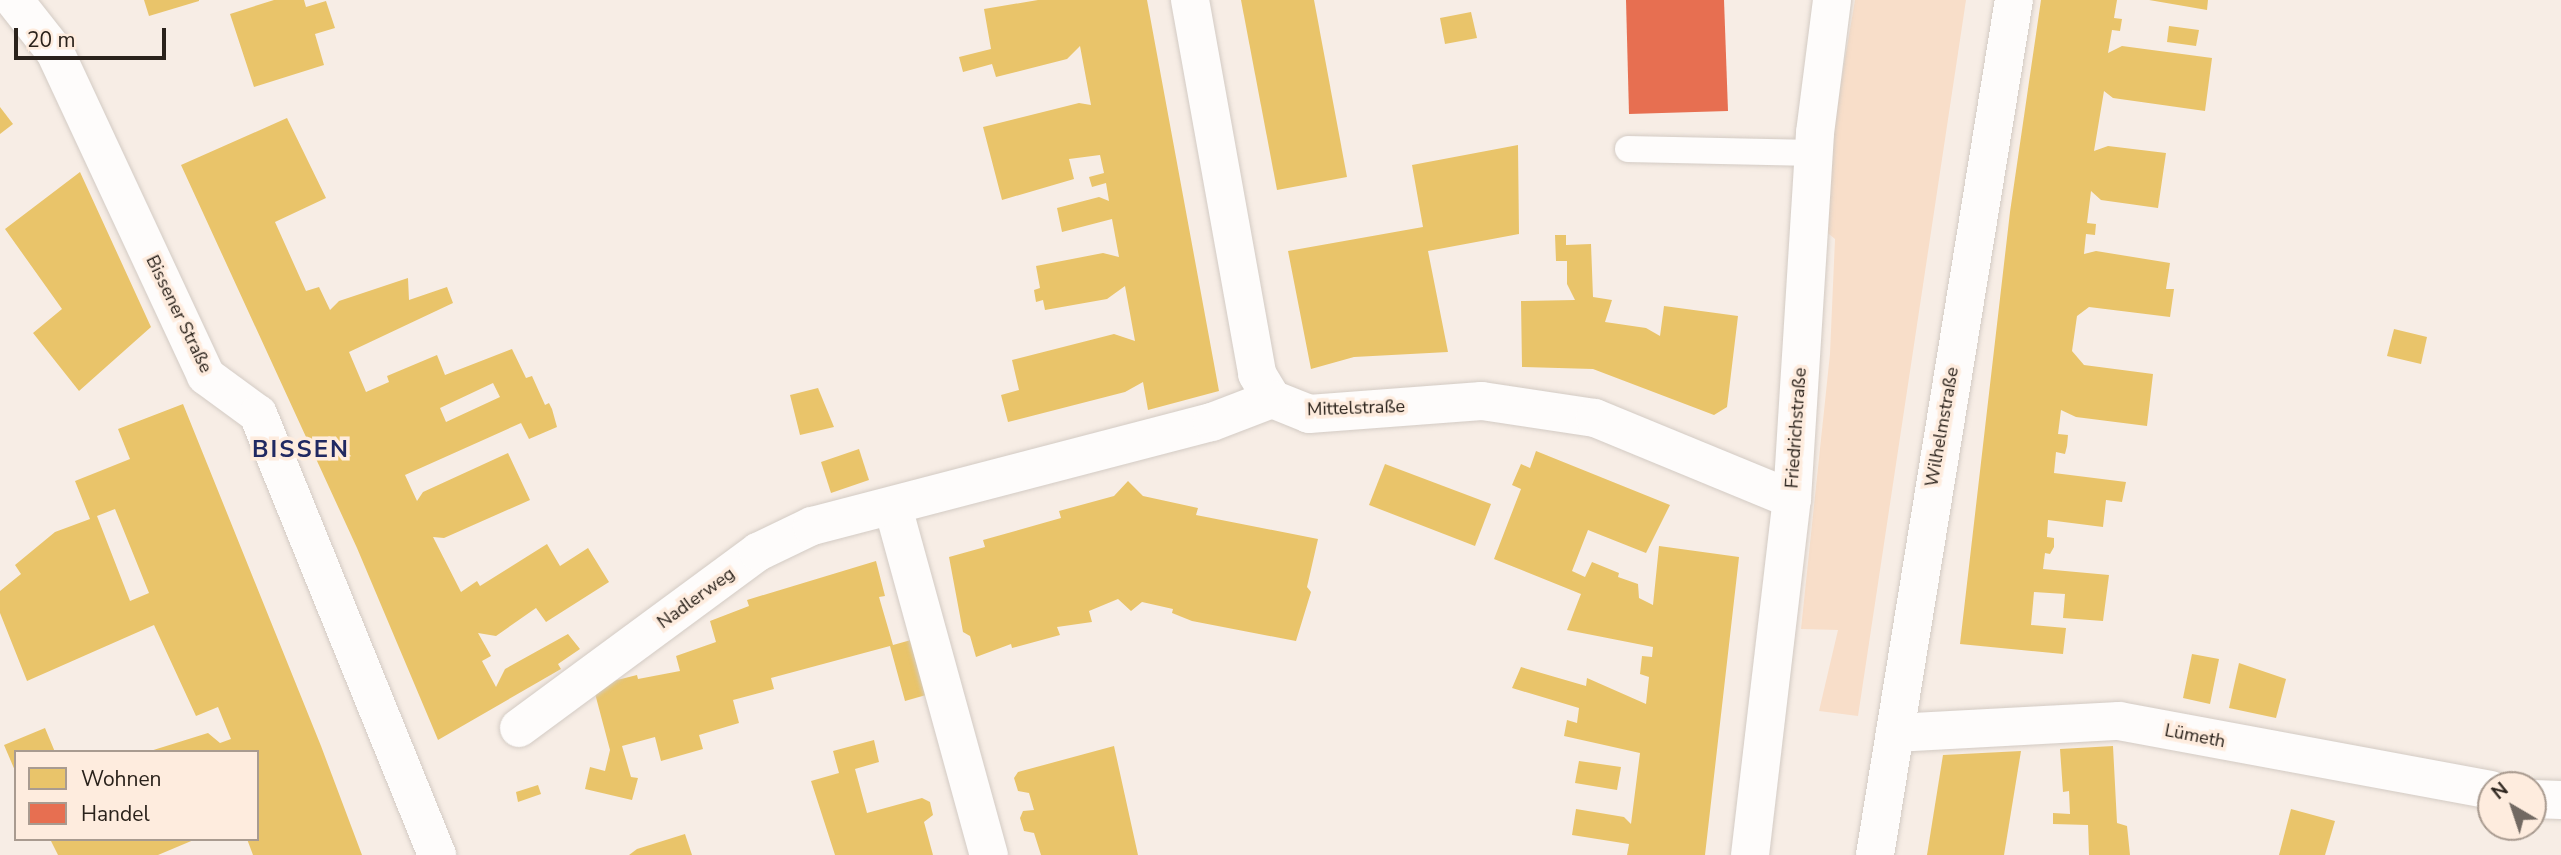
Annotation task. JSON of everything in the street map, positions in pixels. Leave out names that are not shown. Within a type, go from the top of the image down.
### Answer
[{"type":"street","name":"Bissener Straße","points":[[14,0],[55,52],[206,376],[258,414],[437,855]]},
{"type":"street","points":[[1190,0],[1257,374],[1272,399]]},
{"type":"street","name":"Friedrichstraße","points":[[1750,855],[1791,499],[1813,153],[1832,0]]},
{"type":"street","name":"Wilhelmstraße","points":[[1875,855],[2014,0]]},
{"type":"street","name":"Mittelstraße","points":[[1272,399],[1309,414],[1482,401],[1595,418],[1791,499]]},
{"type":"street","name":"Nadlerweg","points":[[519,728],[758,552],[812,526],[1212,422],[1272,399]]},
{"type":"street","points":[[893,507],[989,855]]},
{"type":"street","name":"Lümeth","points":[[1895,733],[2119,721],[2477,787]]},
{"type":"lane","points":[[1628,149],[1813,153]]},
{"type":"shaded area","points":[[1855,0],[1966,0],[1858,716],[1819,711],[1838,630],[1801,629],[1830,354],[1835,239],[1823,229],[1832,135]]},
{"type":"building: Wohnen","points":[[144,0],[199,0],[199,1],[149,16]]},
{"type":"building: Wohnen","points":[[274,0],[304,0],[306,7],[326,1],[335,28],[315,34],[324,65],[254,87],[230,14]]},
{"type":"building: Wohnen","points":[[1038,0],[1147,0],[1219,391],[1148,410],[1143,382],[1125,392],[1008,422],[1001,395],[1019,390],[1012,360],[1114,334],[1135,341],[1125,286],[1107,299],[1045,310],[1043,300],[1036,302],[1034,290],[1040,288],[1036,266],[1103,253],[1119,257],[1112,219],[1062,232],[1057,208],[1099,197],[1109,201],[1106,183],[1092,187],[1089,177],[1104,173],[1100,155],[1069,159],[1074,179],[1002,200],[983,127],[1079,103],[1091,105],[1080,46],[1067,59],[996,77],[992,64],[963,72],[959,57],[991,49],[984,9]]},
{"type":"building: Wohnen","points":[[1241,0],[1314,0],[1347,177],[1277,190]]},
{"type":"building: Wohnen","points":[[2041,0],[2117,0],[2114,18],[2122,19],[2120,31],[2112,30],[2108,53],[2122,46],[2212,58],[2205,111],[2113,98],[2104,91],[2094,151],[2108,146],[2166,153],[2158,208],[2101,200],[2091,191],[2087,223],[2096,224],[2095,235],[2086,234],[2084,254],[2096,251],[2170,263],[2166,289],[2174,289],[2170,317],[2089,307],[2077,316],[2072,351],[2084,365],[2153,374],[2147,426],[2076,417],[2061,410],[2058,434],[2068,435],[2067,446],[2065,454],[2056,452],[2054,473],[2126,482],[2122,502],[2106,500],[2103,527],[2048,520],[2047,537],[2054,538],[2054,547],[2050,554],[2045,553],[2043,569],[2109,575],[2103,621],[2063,618],[2065,594],[2034,592],[2031,625],[2066,628],[2063,654],[1960,644],[2010,212]]},
{"type":"building: Wohnen","points":[[2149,0],[2208,0],[2207,10]]},
{"type":"building: Wohnen","points":[[1471,12],[1477,38],[1445,44],[1440,18]]},
{"type":"building: Wohnen","points":[[2169,26],[2199,30],[2196,46],[2167,42]]},
{"type":"building: Wohnen","points":[[0,107],[13,124],[0,134]]},
{"type":"building: Wohnen","points":[[287,118],[326,198],[275,222],[306,291],[319,287],[330,310],[339,301],[408,278],[409,300],[447,287],[453,303],[349,352],[366,392],[389,382],[387,376],[437,355],[445,375],[512,349],[526,378],[532,376],[545,405],[549,403],[557,427],[529,439],[521,423],[405,475],[417,501],[423,492],[508,453],[530,500],[444,538],[433,537],[461,592],[477,581],[480,586],[547,544],[560,566],[588,548],[609,582],[546,622],[536,608],[496,636],[478,633],[491,656],[482,661],[496,687],[505,669],[568,634],[580,649],[558,664],[561,669],[438,740],[357,548],[181,165]],"holes":[[[493,383],[500,397],[446,422],[440,408]]]},
{"type":"building: Wohnen","points":[[1518,145],[1519,234],[1428,251],[1448,352],[1354,357],[1311,369],[1288,251],[1423,227],[1412,165]]},
{"type":"building: Wohnen","points":[[80,172],[151,327],[79,391],[33,333],[62,309],[5,229]]},
{"type":"building: Wohnen","points":[[1555,235],[1566,235],[1566,245],[1591,244],[1593,297],[1612,300],[1605,322],[1646,328],[1660,336],[1664,306],[1738,316],[1727,407],[1714,415],[1593,369],[1522,367],[1521,301],[1575,300],[1567,284],[1567,261],[1556,261]]},
{"type":"building: Wohnen","points":[[2394,329],[2427,337],[2421,364],[2387,356]]},
{"type":"building: Wohnen","points":[[818,388],[834,427],[800,435],[790,395]]},
{"type":"building: Wohnen","points":[[183,404],[321,746],[362,855],[253,855],[248,841],[259,841],[259,750],[153,750],[208,733],[220,743],[231,739],[218,707],[196,716],[154,625],[27,681],[0,613],[0,591],[21,574],[15,565],[55,532],[90,519],[75,481],[130,459],[118,429]],"holes":[[[115,509],[149,593],[130,601],[97,516]]]},
{"type":"building: Wohnen","points":[[859,449],[869,480],[831,493],[821,462]]},
{"type":"building: Wohnen","points":[[1536,451],[1670,505],[1646,553],[1588,530],[1572,571],[1585,577],[1592,562],[1619,573],[1618,577],[1638,584],[1639,598],[1653,605],[1659,546],[1739,557],[1705,855],[1627,855],[1629,844],[1572,835],[1576,809],[1624,817],[1631,824],[1640,753],[1564,736],[1567,720],[1577,723],[1579,708],[1512,688],[1521,667],[1586,686],[1587,678],[1646,704],[1649,677],[1640,674],[1642,656],[1652,657],[1653,647],[1567,630],[1581,594],[1494,559],[1521,489],[1512,485],[1521,464],[1530,468]]},
{"type":"building: Wohnen","points":[[1385,464],[1491,504],[1475,546],[1369,505]]},
{"type":"building: Wohnen","points":[[1128,481],[1143,496],[1198,508],[1196,515],[1318,539],[1307,587],[1311,592],[1296,641],[1192,621],[1172,613],[1173,609],[1142,602],[1131,611],[1118,599],[1089,611],[1092,622],[1057,627],[1060,635],[1012,648],[1011,644],[976,657],[970,636],[963,632],[949,557],[985,547],[983,540],[1061,518],[1059,511],[1114,496]]},
{"type":"building: Wohnen","points":[[876,561],[885,596],[879,597],[893,645],[911,640],[926,695],[905,701],[890,646],[771,678],[774,689],[733,700],[739,723],[699,735],[703,749],[661,761],[655,737],[622,746],[631,777],[638,778],[632,800],[585,789],[590,767],[605,771],[610,750],[593,686],[637,675],[638,679],[680,671],[676,656],[716,642],[710,621],[749,606],[747,600]]},
{"type":"building: Wohnen","points":[[2192,654],[2219,659],[2210,704],[2183,698]]},
{"type":"building: Wohnen","points":[[2239,663],[2286,679],[2276,718],[2229,708]]},
{"type":"building: Wohnen","points":[[45,728],[54,750],[14,750],[14,768],[4,745]]},
{"type":"building: Wohnen","points":[[874,740],[879,762],[855,769],[867,813],[922,798],[930,802],[933,815],[924,822],[933,855],[835,855],[811,781],[839,773],[833,751]]},
{"type":"building: Wohnen","points":[[1114,746],[1138,855],[1041,855],[1034,833],[1024,831],[1020,818],[1023,811],[1034,810],[1029,793],[1018,791],[1014,778],[1018,772]]},
{"type":"building: Wohnen","points":[[2113,746],[2117,823],[2127,826],[2130,855],[2089,855],[2088,825],[2053,824],[2053,813],[2070,814],[2069,791],[2063,792],[2060,749]]},
{"type":"building: Wohnen","points":[[2021,751],[2004,855],[1927,855],[1943,755]]},
{"type":"building: Wohnen","points":[[1579,761],[1621,767],[1617,790],[1575,783]]},
{"type":"building: Wohnen","points":[[538,785],[541,794],[518,802],[516,792]]},
{"type":"building: Wohnen","points":[[2291,809],[2335,821],[2325,855],[2279,855]]},
{"type":"building: Wohnen","points":[[685,834],[692,855],[629,855],[637,849]]},
{"type":"building: Wohnen","points":[[51,841],[191,841],[158,855],[58,855]]},
{"type":"building: Handel","points":[[1626,0],[1724,0],[1728,111],[1629,114]]},
{"type":"district","name":"BISSEN","points":[[301,450]]}]
